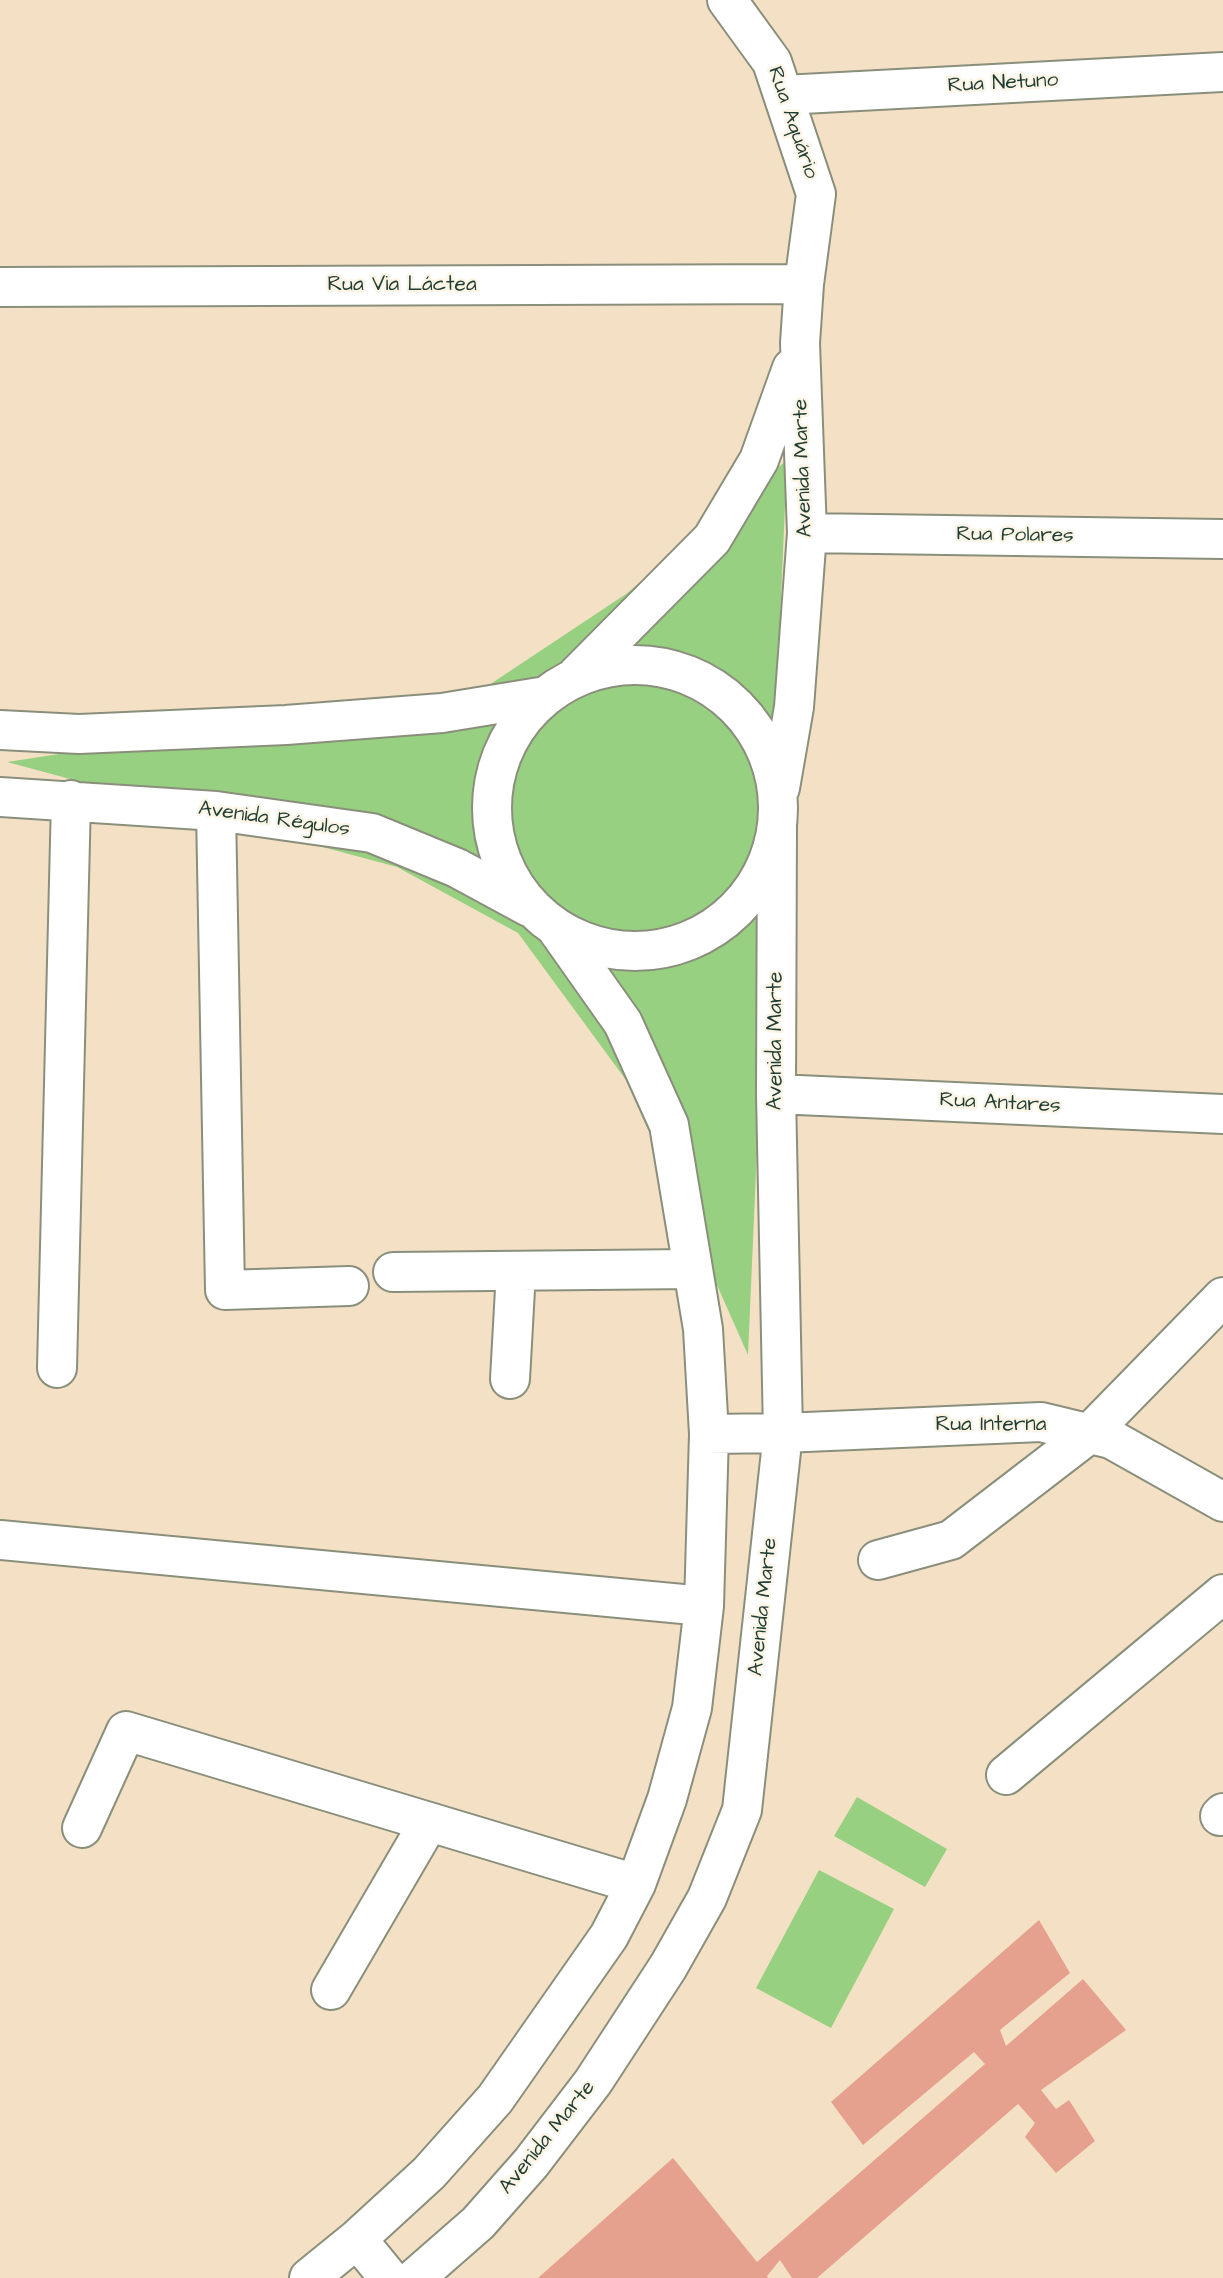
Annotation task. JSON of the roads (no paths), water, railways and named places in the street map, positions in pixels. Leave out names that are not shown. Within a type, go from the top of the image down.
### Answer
[{"type":"street","name":"Rua Aquário","points":[[727,0],[772,62],[816,194],[804,284],[800,343]]},
{"type":"street","name":"Rua Netuno","points":[[783,95],[1223,72]]},
{"type":"street","name":"Rua Via Láctea","points":[[0,287],[804,284]]},
{"type":"street","name":"Avenida Marte","points":[[415,2278],[478,2223],[531,2163],[593,2082],[668,1966],[707,1898],[742,1810],[783,1433],[776,1094],[778,814],[794,707],[807,533],[800,343]]},
{"type":"street","points":[[309,2278],[357,2239],[429,2173],[495,2099],[609,1937],[636,1884],[667,1799],[692,1708],[704,1606],[709,1434],[703,1329],[669,1125],[622,1023],[544,918],[511,881],[498,850],[491,817],[494,782],[504,750],[522,721],[560,688],[712,539],[759,460],[800,343]]},
{"type":"street","name":"Rua Polares","points":[[807,533],[1223,539]]},
{"type":"street","points":[[0,730],[79,734],[286,725],[442,713],[560,688],[619,666],[642,665],[677,671],[709,685],[736,707],[758,734],[775,778],[778,814]]},
{"type":"street","name":"Avenida Régulos","points":[[0,797],[216,811],[372,833],[457,868],[589,944],[624,951],[660,949],[695,938],[725,919],[750,892],[768,861],[778,814]]},
{"type":"street","points":[[57,1368],[71,800]]},
{"type":"street","points":[[216,811],[225,1290],[349,1286]]},
{"type":"street","name":"Rua Antares","points":[[776,1094],[1223,1114]]},
{"type":"street","points":[[393,1272],[693,1269]]},
{"type":"street","points":[[510,1379],[516,1271]]},
{"type":"street","points":[[878,1560],[951,1540],[1089,1434],[1223,1297]]},
{"type":"street","name":"Rua Interna","points":[[709,1434],[1041,1422],[1111,1439],[1223,1502]]},
{"type":"street","points":[[0,1540],[704,1606]]},
{"type":"street","points":[[1006,1775],[1223,1594]]},
{"type":"street","points":[[82,1828],[126,1731],[636,1884]]},
{"type":"street","points":[[331,1990],[429,1822]]},
{"type":"street","points":[[357,2239],[390,2278]]}]
